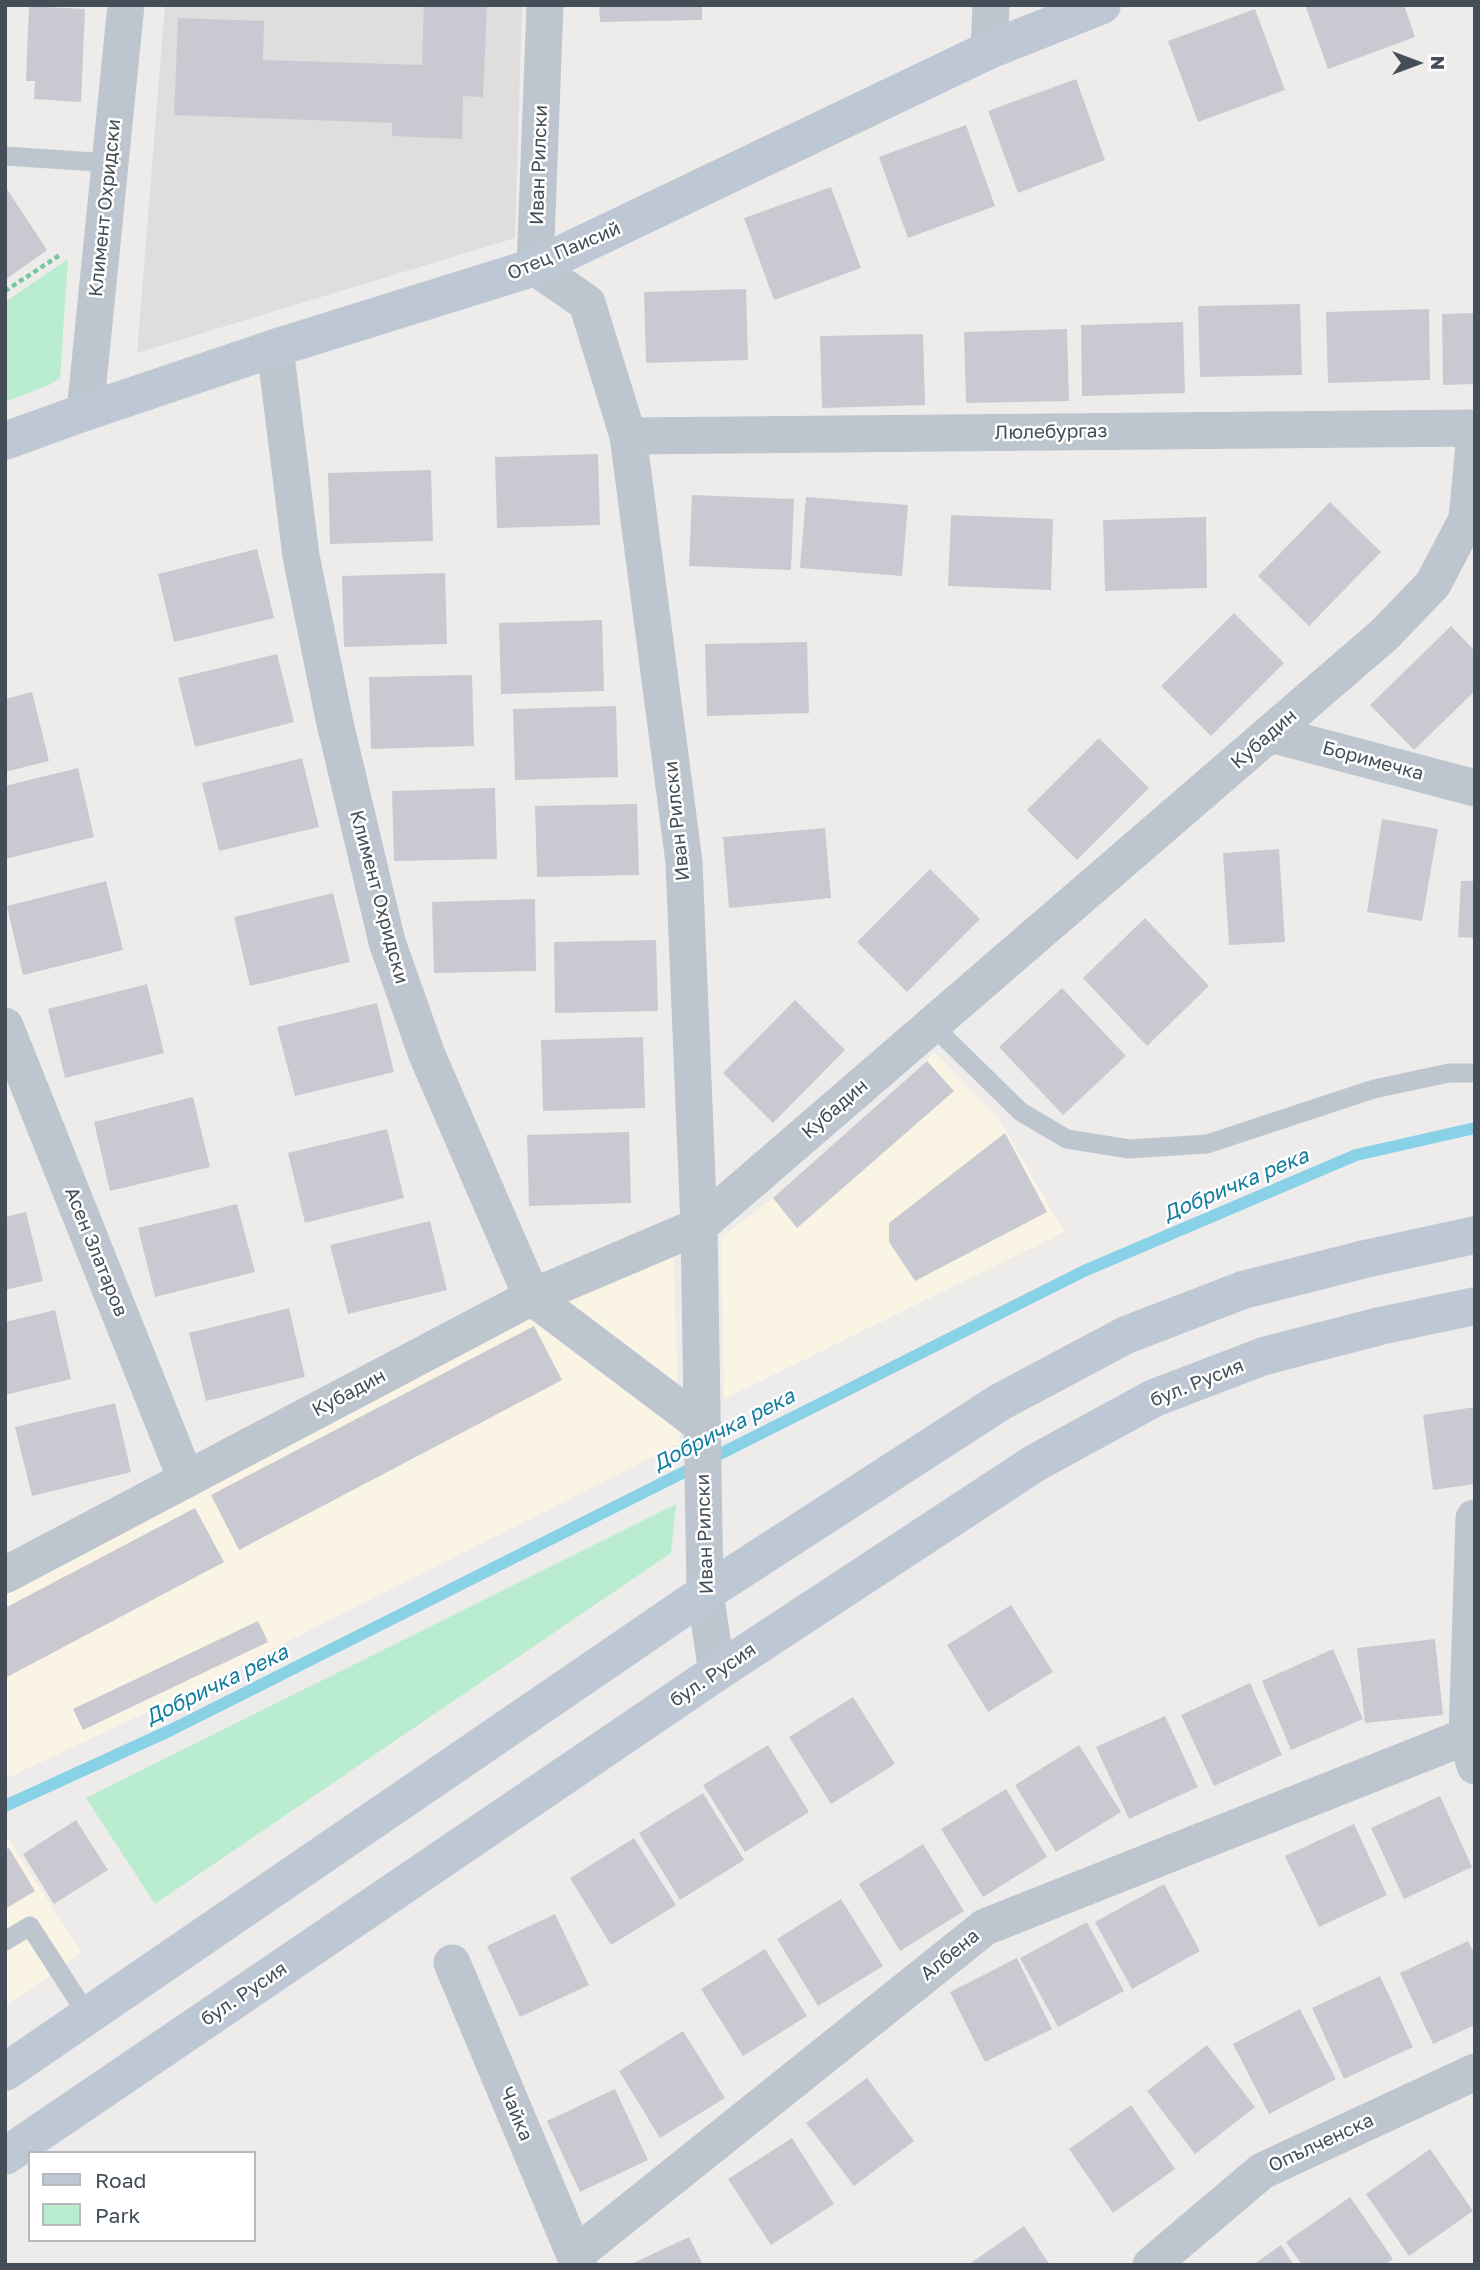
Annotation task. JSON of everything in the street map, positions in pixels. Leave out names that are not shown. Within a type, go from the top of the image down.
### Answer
[{"type":"main road","name":"Отец Паисий","points":[[5,441],[275,348],[535,267],[989,50],[1101,5]]},
{"type":"main road","points":[[5,2072],[705,1593],[1000,1402],[1126,1335],[1243,1290],[1364,1259],[1475,1235]]},
{"type":"main road","name":"бул. Русия","points":[[5,2156],[717,1672],[1035,1463],[1154,1398],[1264,1356],[1380,1326],[1475,1306]]},
{"type":"street","name":"Климент Охридски","points":[[85,412],[126,5]]},
{"type":"street","name":"Иван Рилски","points":[[545,5],[535,267],[587,303],[628,436],[684,863],[699,1226],[705,1593],[717,1672]]},
{"type":"street","points":[[989,50],[991,5]]},
{"type":"street","name":"Климент Охридски","points":[[275,348],[301,556],[334,719],[387,942],[427,1055],[532,1297],[703,1434]]},
{"type":"street","name":"Люлебургаз","points":[[628,436],[1475,431]]},
{"type":"street","name":"Кубадин","points":[[5,1575],[532,1297],[699,1226],[1385,634],[1433,584],[1467,519],[1475,431]]},
{"type":"street","name":"Боримечка","points":[[1270,734],[1475,788]]},
{"type":"street","name":"Асен Златаров","points":[[5,1026],[186,1479]]},
{"type":"street","points":[[1471,1751],[1474,1518]]},
{"type":"street","name":"Албена","points":[[577,2260],[985,1927],[1471,1751]]},
{"type":"street","name":"Чайка","points":[[452,1963],[577,2260]]},
{"type":"street","name":"Опълченска","points":[[1151,2265],[1262,2171],[1475,2072]]},
{"type":"lane","points":[[5,156],[110,163]]},
{"type":"lane","points":[[932,1026],[1021,1112],[1067,1139],[1129,1149],[1207,1144],[1374,1089],[1449,1073],[1475,1073]]},
{"type":"lane","points":[[5,1941],[30,1926],[88,2016]]},
{"type":"path","points":[[5,291],[103,227]]},
{"type":"shaded area","points":[[165,5],[522,5],[515,238],[137,353]]},
{"type":"shaded area","points":[[933,1051],[1001,1122],[1064,1232],[724,1399],[721,1238],[773,1198],[927,1061]]},
{"type":"shaded area","points":[[673,1255],[680,1443],[160,1706],[5,1779],[5,1593],[539,1312]]},
{"type":"shaded area","points":[[5,1834],[81,1951],[58,1971],[5,2006]]},
{"type":"green space","points":[[68,259],[60,378],[5,402],[5,302]]},
{"type":"green space","points":[[676,1504],[671,1553],[155,1904],[86,1798]]},
{"type":"building","points":[[424,5],[487,5],[483,97],[463,96],[462,139],[392,136],[392,123],[174,115],[178,18],[264,21],[263,60],[422,65]]},
{"type":"building","points":[[599,5],[702,5],[702,20],[600,22]]},
{"type":"building","points":[[1305,5],[1404,5],[1415,37],[1328,69]]},
{"type":"building","points":[[29,6],[85,9],[81,102],[34,99],[35,81],[26,81]]},
{"type":"building","points":[[1255,9],[1285,90],[1198,122],[1168,41]]},
{"type":"building","points":[[1076,79],[1105,160],[1018,193],[988,111]]},
{"type":"building","points":[[966,125],[995,206],[908,238],[879,157]]},
{"type":"building","points":[[5,186],[47,250],[5,280]]},
{"type":"building","points":[[831,187],[861,268],[774,300],[744,218]]},
{"type":"building","points":[[746,289],[748,360],[646,363],[644,292]]},
{"type":"building","points":[[1300,304],[1302,375],[1200,377],[1198,306]]},
{"type":"building","points":[[1429,309],[1430,380],[1328,383],[1326,312]]},
{"type":"building","points":[[1475,313],[1475,384],[1443,385],[1442,314]]},
{"type":"building","points":[[1183,322],[1185,393],[1082,396],[1081,325]]},
{"type":"building","points":[[1067,329],[1069,401],[966,403],[964,332]]},
{"type":"building","points":[[923,334],[925,405],[822,408],[820,336]]},
{"type":"building","points":[[598,454],[600,525],[497,528],[495,457]]},
{"type":"building","points":[[431,470],[433,541],[330,544],[328,473]]},
{"type":"building","points":[[692,495],[794,499],[791,570],[689,566]]},
{"type":"building","points":[[806,497],[908,505],[902,576],[800,568]]},
{"type":"building","points":[[1330,502],[1381,552],[1309,626],[1258,576]]},
{"type":"building","points":[[951,515],[1053,519],[1051,590],[948,586]]},
{"type":"building","points":[[1206,517],[1207,588],[1105,591],[1103,520]]},
{"type":"building","points":[[257,549],[274,618],[174,642],[158,574]]},
{"type":"building","points":[[445,573],[447,644],[344,647],[342,576]]},
{"type":"building","points":[[1234,613],[1284,663],[1211,736],[1161,686]]},
{"type":"building","points":[[602,620],[604,691],[501,694],[499,623]]},
{"type":"building","points":[[1451,626],[1475,651],[1475,691],[1414,750],[1370,705]]},
{"type":"building","points":[[807,642],[809,713],[707,716],[705,644]]},
{"type":"building","points":[[277,654],[294,722],[195,747],[178,678]]},
{"type":"building","points":[[472,675],[474,746],[371,749],[369,677]]},
{"type":"building","points":[[32,692],[49,761],[5,772],[5,699]]},
{"type":"building","points":[[616,706],[618,777],[515,780],[513,709]]},
{"type":"building","points":[[1099,738],[1149,788],[1077,860],[1027,810]]},
{"type":"building","points":[[302,758],[319,827],[219,851],[202,783]]},
{"type":"building","points":[[78,768],[94,837],[5,859],[5,786]]},
{"type":"building","points":[[495,788],[497,859],[394,861],[392,791]]},
{"type":"building","points":[[637,804],[639,875],[537,877],[535,806]]},
{"type":"building","points":[[1382,819],[1438,829],[1422,921],[1367,912]]},
{"type":"building","points":[[825,828],[831,898],[729,908],[723,837]]},
{"type":"building","points":[[1279,849],[1285,942],[1229,945],[1223,853]]},
{"type":"building","points":[[930,869],[980,919],[907,992],[857,942]]},
{"type":"building","points":[[106,881],[123,950],[23,975],[7,906]]},
{"type":"building","points":[[1461,881],[1475,881],[1475,938],[1458,937]]},
{"type":"building","points":[[333,893],[350,962],[250,986],[234,917]]},
{"type":"building","points":[[535,899],[536,971],[434,973],[432,902]]},
{"type":"building","points":[[1145,918],[1209,986],[1147,1046],[1083,978]]},
{"type":"building","points":[[656,940],[658,1011],[555,1013],[554,942]]},
{"type":"building","points":[[147,984],[164,1053],[65,1078],[48,1009]]},
{"type":"building","points":[[1062,988],[1126,1056],[1063,1115],[999,1047]]},
{"type":"building","points":[[795,1000],[845,1050],[773,1123],[723,1073]]},
{"type":"building","points":[[377,1003],[394,1072],[295,1096],[277,1027]]},
{"type":"building","points":[[643,1037],[645,1108],[543,1111],[541,1040]]},
{"type":"building","points":[[927,1061],[954,1091],[797,1228],[773,1198]]},
{"type":"building","points":[[193,1097],[210,1167],[110,1191],[94,1122]]},
{"type":"building","points":[[387,1129],[404,1198],[305,1223],[288,1153]]},
{"type":"building","points":[[629,1132],[631,1203],[529,1206],[527,1135]]},
{"type":"building","points":[[1005,1133],[1047,1212],[915,1281],[889,1242],[889,1223]]},
{"type":"building","points":[[237,1204],[255,1272],[155,1297],[138,1228]]},
{"type":"building","points":[[26,1212],[43,1281],[5,1290],[5,1217]]},
{"type":"building","points":[[430,1221],[447,1290],[348,1314],[330,1245]]},
{"type":"building","points":[[289,1308],[305,1377],[206,1401],[189,1333]]},
{"type":"building","points":[[55,1310],[71,1379],[5,1395],[5,1322]]},
{"type":"building","points":[[534,1326],[562,1380],[239,1550],[211,1495]]},
{"type":"building","points":[[115,1403],[131,1472],[32,1496],[15,1427]]},
{"type":"building","points":[[1475,1407],[1475,1484],[1433,1490],[1423,1415]]},
{"type":"building","points":[[195,1508],[224,1562],[5,1678],[5,1608]]},
{"type":"building","points":[[1011,1605],[1053,1672],[988,1712],[947,1645]]},
{"type":"building","points":[[258,1621],[268,1642],[83,1730],[73,1709]]},
{"type":"building","points":[[1435,1639],[1443,1715],[1365,1723],[1357,1648]]},
{"type":"building","points":[[1333,1649],[1363,1719],[1291,1750],[1262,1681]]},
{"type":"building","points":[[1250,1683],[1282,1755],[1214,1786],[1181,1715]]},
{"type":"building","points":[[853,1697],[895,1764],[831,1804],[789,1737]]},
{"type":"building","points":[[1165,1716],[1198,1787],[1129,1819],[1096,1747]]},
{"type":"building","points":[[768,1745],[809,1812],[745,1852],[703,1785]]},
{"type":"building","points":[[1079,1745],[1121,1812],[1056,1852],[1015,1785]]},
{"type":"building","points":[[1006,1789],[1047,1857],[983,1897],[941,1829]]},
{"type":"building","points":[[703,1793],[744,1860],[680,1900],[639,1833]]},
{"type":"building","points":[[1440,1796],[1472,1867],[1404,1899],[1371,1828]]},
{"type":"building","points":[[76,1820],[108,1870],[54,1904],[23,1854]]},
{"type":"building","points":[[1354,1824],[1387,1895],[1319,1927],[1285,1856]]},
{"type":"building","points":[[634,1838],[676,1905],[611,1945],[570,1878]]},
{"type":"building","points":[[923,1844],[964,1911],[900,1951],[859,1884]]},
{"type":"building","points":[[9,1848],[35,1891],[5,1909],[5,1850]]},
{"type":"building","points":[[1164,1884],[1200,1951],[1132,1989],[1095,1922]]},
{"type":"building","points":[[841,1899],[883,1966],[818,2006],[777,1939]]},
{"type":"building","points":[[555,1914],[589,1985],[520,2017],[487,1946]]},
{"type":"building","points":[[1087,1922],[1124,1991],[1058,2027],[1020,1958]]},
{"type":"building","points":[[1468,1941],[1475,1955],[1475,2025],[1433,2044],[1400,1973]]},
{"type":"building","points":[[765,1949],[807,2016],[743,2056],[701,1989]]},
{"type":"building","points":[[1017,1958],[1052,2029],[985,2062],[950,1992]]},
{"type":"building","points":[[1380,1976],[1413,2047],[1344,2079],[1312,2008]]},
{"type":"building","points":[[1300,2009],[1336,2079],[1269,2114],[1233,2044]]},
{"type":"building","points":[[683,2031],[725,2098],[660,2138],[619,2071]]},
{"type":"building","points":[[1207,2045],[1255,2107],[1195,2154],[1147,2091]]},
{"type":"building","points":[[867,2078],[914,2141],[854,2186],[806,2123]]},
{"type":"building","points":[[615,2089],[648,2160],[580,2192],[547,2121]]},
{"type":"building","points":[[1131,2105],[1175,2169],[1113,2213],[1069,2149]]},
{"type":"building","points":[[792,2138],[834,2204],[771,2245],[728,2179]]},
{"type":"building","points":[[1430,2149],[1473,2211],[1409,2256],[1366,2194]]},
{"type":"building","points":[[1350,2197],[1393,2259],[1385,2265],[1302,2265],[1286,2242]]},
{"type":"building","points":[[1024,2226],[1050,2265],[968,2265]]},
{"type":"building","points":[[689,2237],[703,2265],[629,2265]]},
{"type":"building","points":[[1281,2245],[1294,2265],[1253,2265]]},
{"type":"waterway","name":"Добричка река","points":[[5,1806],[171,1730],[1084,1271],[1356,1155],[1475,1128]]}]
